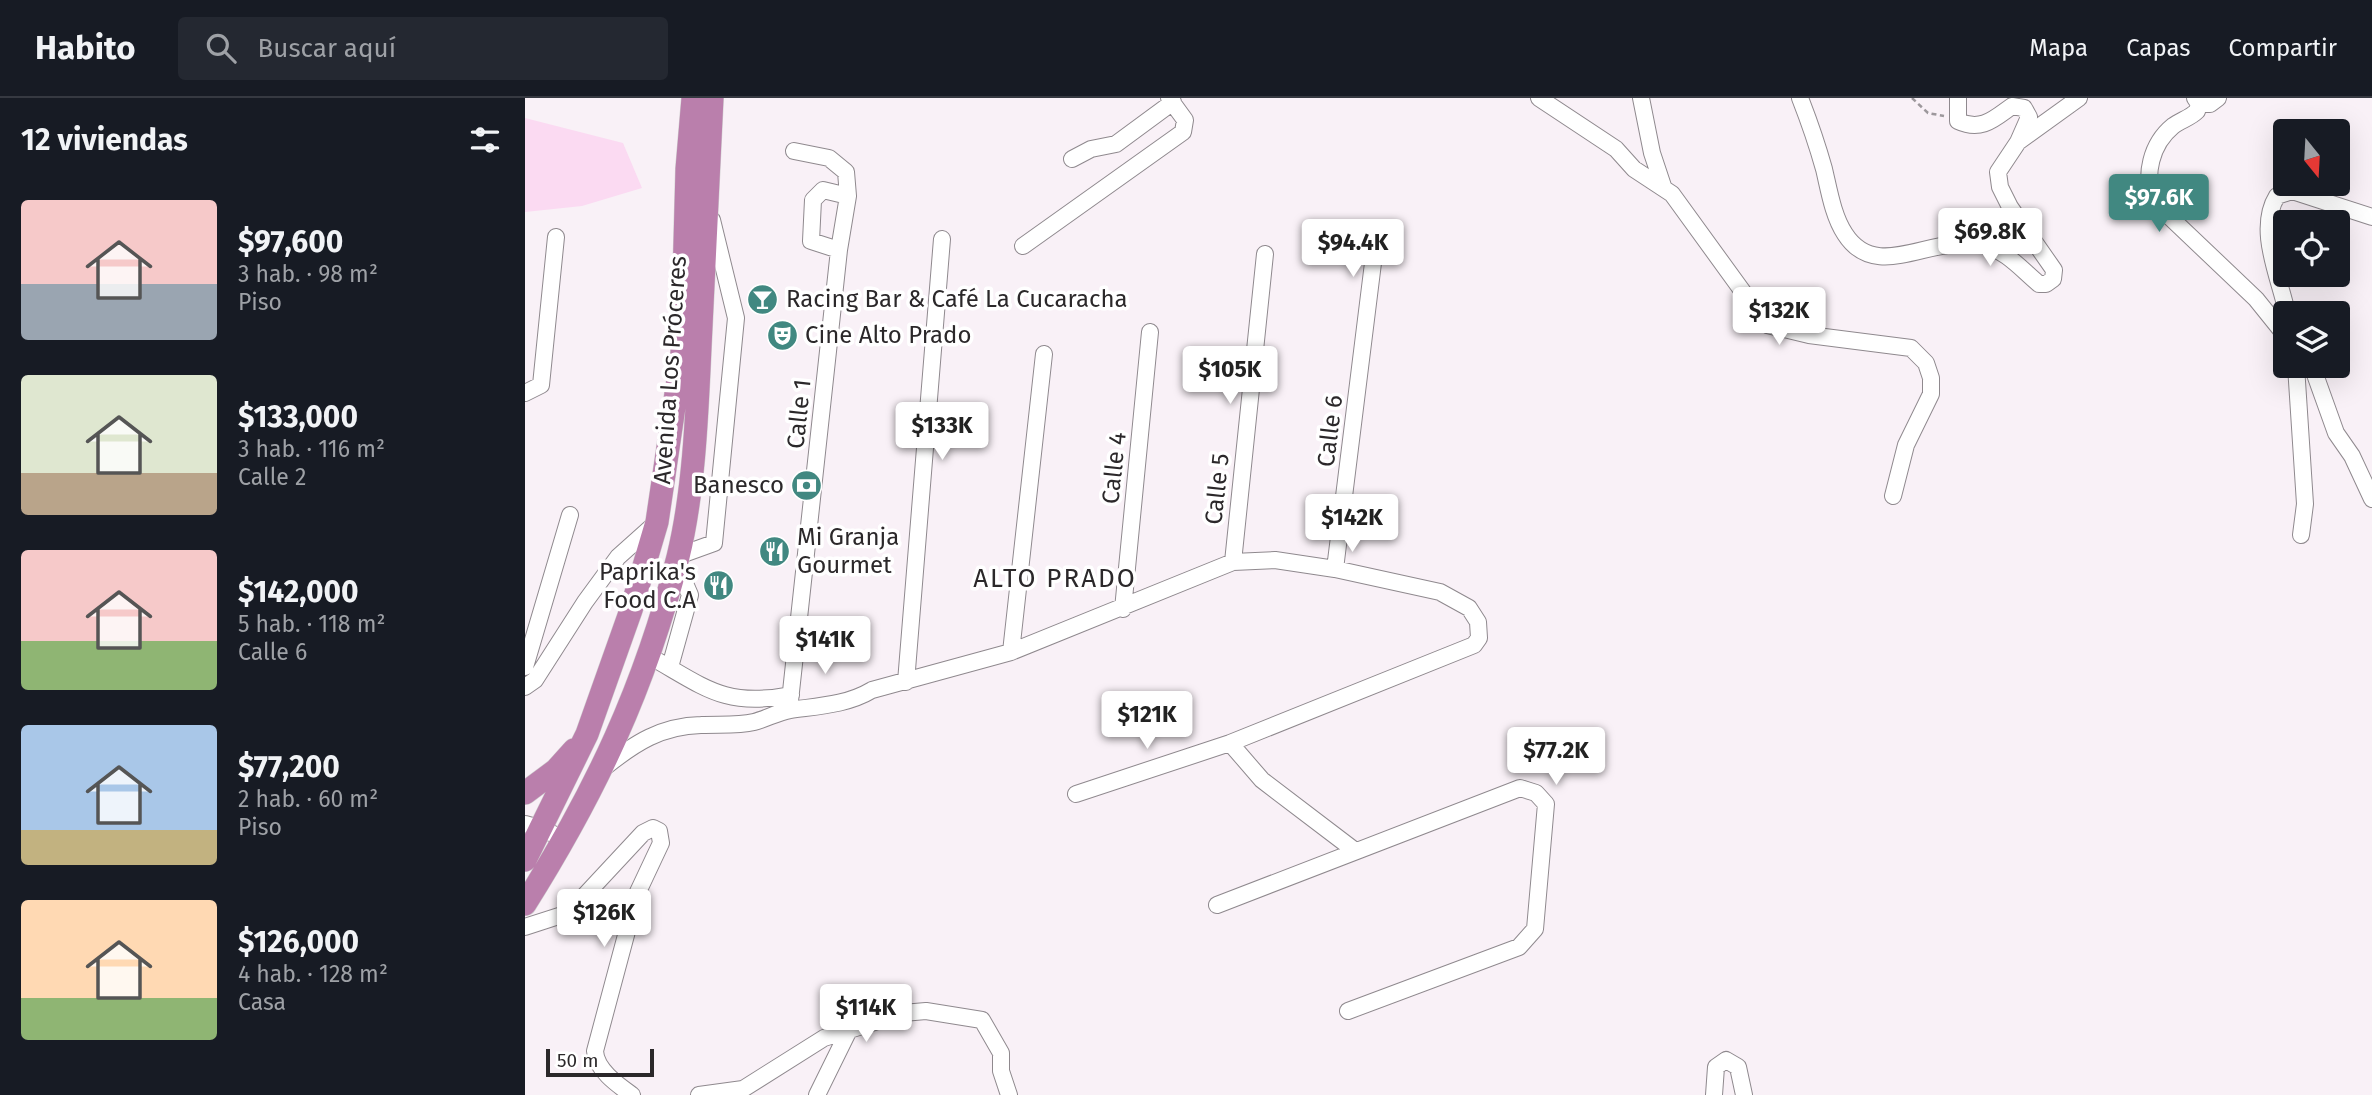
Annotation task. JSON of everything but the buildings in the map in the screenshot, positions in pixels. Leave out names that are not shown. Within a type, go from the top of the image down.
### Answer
[{"type":"highway","name":"Avenida Los Próceres","points":[[525,904],[550,864],[544,831],[587,734],[657,522],[682,353],[687,169],[693,98]]},
{"type":"highway","name":"Avenida Los Próceres","points":[[527,852],[603,768],[632,703],[649,656],[676,564],[696,434],[712,98]]},
{"type":"highway","points":[[525,793],[556,770],[587,734]]},
{"type":"street","points":[[1539,98],[1616,149],[1640,173],[1663,186],[1681,204],[1767,325],[1809,335],[1911,348],[1926,363],[1931,379],[1931,394],[1906,445],[1893,496]]},
{"type":"street","points":[[1641,98],[1652,153],[1663,186]]},
{"type":"street","points":[[1800,98],[1814,133],[1835,210],[1844,233],[1857,249],[1872,257],[1895,257],[1950,242],[1985,246],[2020,265],[2039,284],[2046,284],[2053,279],[2054,270],[2010,207],[2000,187],[1999,172],[2018,142],[2029,117],[2024,108],[2012,106],[1998,119],[1984,124],[1958,121],[1958,98]]},
{"type":"street","points":[[2018,142],[2080,98]]},
{"type":"street","points":[[2218,98],[2210,104],[2197,101],[2197,111],[2175,124],[2155,148],[2149,183],[2153,201],[2248,291],[2273,321]]},
{"type":"street","points":[[1023,246],[1183,132],[1185,120],[1171,100],[1116,144],[1091,149],[1072,159]]},
{"type":"street","points":[[794,151],[837,163],[846,172],[848,196],[823,190],[813,200],[811,241],[839,250]]},
{"type":"street","points":[[2284,301],[2270,246],[2270,207],[2277,196],[2292,191],[2372,217]]},
{"type":"street","name":"Calle 1","points":[[790,703],[839,250],[848,196]]},
{"type":"street","points":[[670,667],[690,596],[676,564],[714,543],[736,318],[707,200]]},
{"type":"street","points":[[525,393],[541,384],[556,237]]},
{"type":"street","points":[[906,682],[942,239]]},
{"type":"street","name":"Calle 5","points":[[1233,562],[1265,254]]},
{"type":"street","name":"Calle 6","points":[[1335,569],[1373,263]]},
{"type":"street","name":"Calle 4","points":[[1123,609],[1150,332]]},
{"type":"street","points":[[1011,652],[1044,354]]},
{"type":"street","points":[[2297,378],[2305,504],[2301,535]]},
{"type":"street","points":[[2316,378],[2336,433],[2351,456],[2372,499]]},
{"type":"street","points":[[525,667],[570,515]]},
{"type":"street","points":[[525,687],[535,680],[558,648],[585,602],[618,556],[657,522]]},
{"type":"street","points":[[618,556],[640,579]]},
{"type":"street","points":[[649,656],[721,695],[738,700],[790,703],[807,710],[1011,652],[1123,609],[1233,562],[1275,560],[1335,569],[1452,596],[1474,615],[1479,638],[1466,649],[1230,743],[1076,794]]},
{"type":"street","points":[[603,768],[628,748],[664,730],[689,725],[753,723],[790,703]]},
{"type":"street","points":[[1230,743],[1262,780],[1354,850]]},
{"type":"street","points":[[1217,905],[1520,788],[1536,793],[1546,804],[1535,929],[1519,947],[1349,1011]]},
{"type":"street","points":[[525,927],[565,914],[643,833],[653,828],[659,831],[661,843],[637,894],[595,1051],[596,1060],[603,1069],[632,1095]]},
{"type":"street","points":[[527,852],[550,864]]},
{"type":"street","points":[[699,1095],[743,1089],[824,1038],[903,1013],[926,1011],[982,1020],[1001,1053],[1001,1071],[1009,1095]]},
{"type":"street","points":[[817,1095],[849,1030]]},
{"type":"street","points":[[1714,1095],[1716,1067],[1726,1060],[1738,1067],[1744,1095]]},
{"type":"path","points":[[1912,98],[1928,113],[1958,121]]},
{"type":"shaded area","points":[[525,118],[623,143],[642,188],[582,206],[525,212]]},
{"type":"place","name":"Racing Bar & Café La Cucaracha","points":[[763,299]]},
{"type":"place","name":"Cine Alto Prado","points":[[782,335]]},
{"type":"place","name":"Banesco","points":[[807,485]]},
{"type":"place","name":"Mi Granja Gourmet","points":[[774,551]]},
{"type":"place","name":"Paprika's Food C.A","points":[[719,586]]},
{"type":"district","name":"ALTO PRADO","points":[[1055,578]]}]
